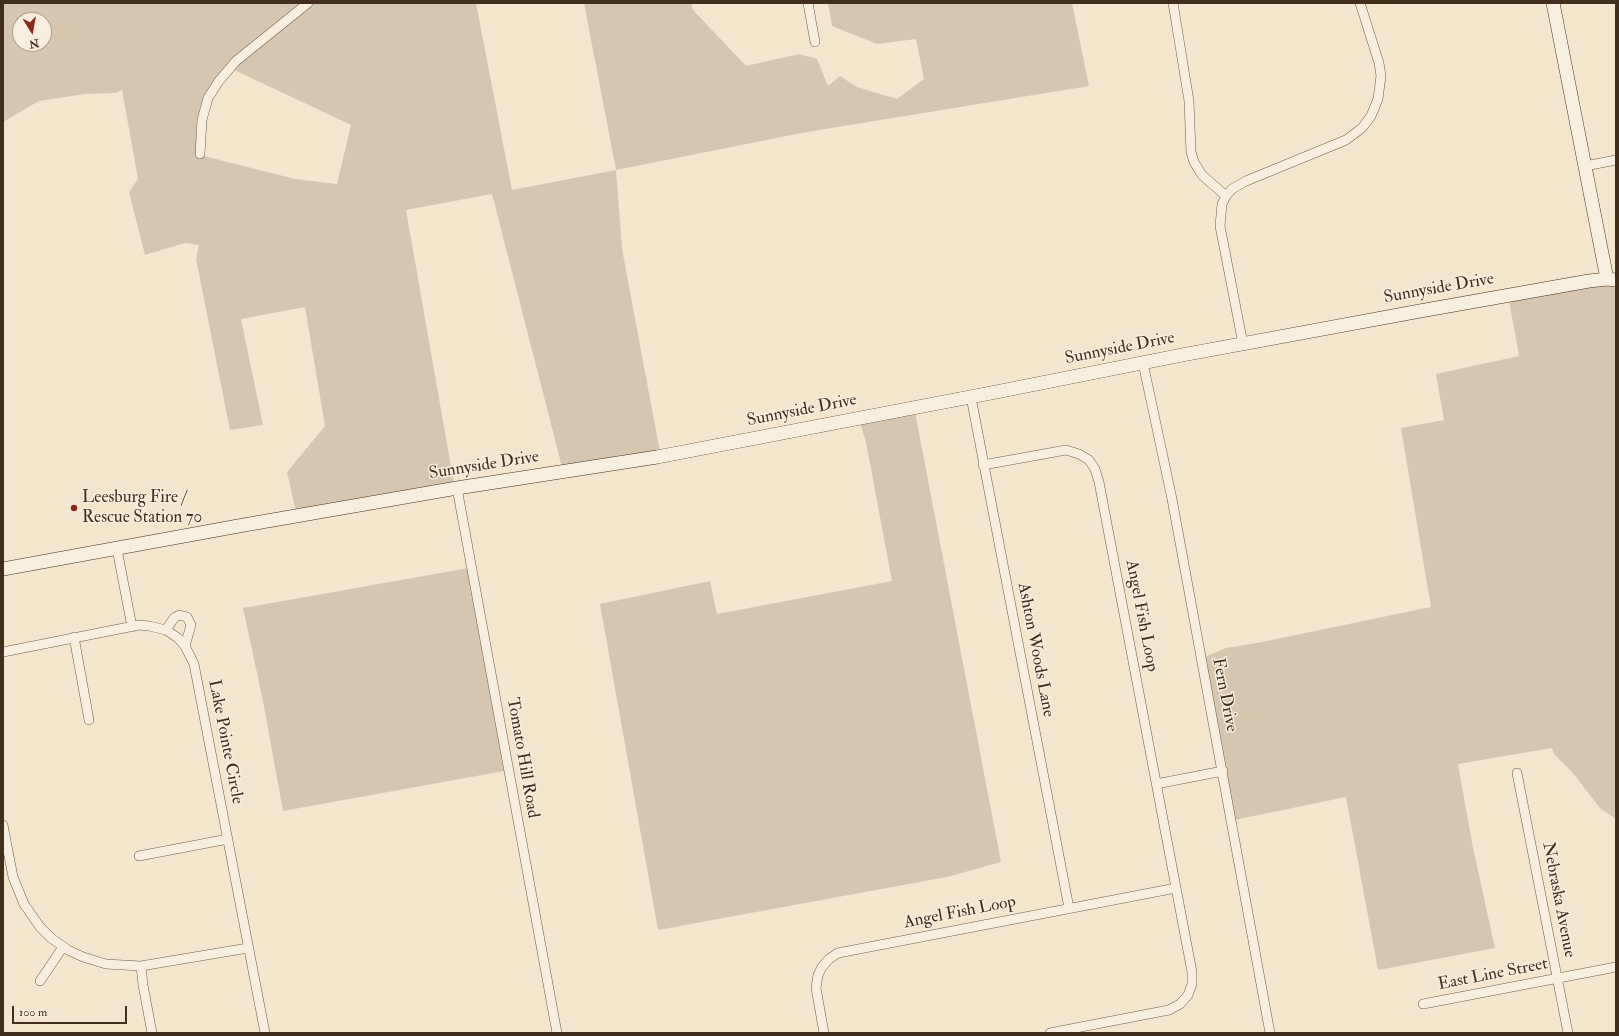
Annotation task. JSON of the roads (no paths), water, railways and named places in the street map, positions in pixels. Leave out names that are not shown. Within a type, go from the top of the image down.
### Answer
[{"type":"street","points":[[200,154],[202,120],[208,98],[219,81],[236,61],[308,3]]},
{"type":"street","points":[[808,3],[815,42]]},
{"type":"street","points":[[1173,3],[1189,101],[1191,152],[1194,162],[1202,175],[1226,196]]},
{"type":"street","points":[[1243,344],[1220,226],[1220,212],[1226,196],[1232,189],[1246,181],[1346,140],[1362,128],[1371,116],[1378,99],[1381,76],[1379,63],[1360,3]]},
{"type":"street","name":"Sunnyside Drive","points":[[3,570],[457,488],[658,457],[1420,311],[1611,280],[1585,166],[1553,3]]},
{"type":"street","points":[[1585,166],[1616,160]]},
{"type":"street","name":"Fern Drive","points":[[1143,363],[1172,499],[1270,1033]]},
{"type":"street","name":"Ashton Woods Lane","points":[[971,397],[1069,908]]},
{"type":"street","name":"Angel Fish Loop","points":[[983,465],[1066,450],[1079,454],[1089,460],[1095,469],[1099,482],[1192,972],[1192,984],[1188,995],[1180,1004],[1169,1010],[1050,1033]]},
{"type":"street","name":"Tomato Hill Road","points":[[457,488],[557,1033]]},
{"type":"street","points":[[117,549],[132,627]]},
{"type":"street","points":[[166,630],[174,618],[179,615],[187,617],[191,625],[185,646]]},
{"type":"street","name":"Lake Pointe Circle","points":[[3,652],[74,637],[132,627],[149,626],[166,630],[178,638],[185,646],[194,664],[264,1033]]},
{"type":"street","points":[[74,637],[89,720]]},
{"type":"street","points":[[1156,784],[1222,772]]},
{"type":"street","name":"Nebraska Avenue","points":[[1517,773],[1568,1033]]},
{"type":"street","points":[[3,825],[13,876],[24,904],[40,927],[63,947],[83,957],[100,962],[127,966],[141,966],[248,948]]},
{"type":"street","points":[[139,856],[228,839]]},
{"type":"street","name":"Angel Fish Loop","points":[[824,1033],[816,988],[818,975],[822,966],[838,953],[1176,888]]},
{"type":"street","points":[[40,981],[63,947]]},
{"type":"street","points":[[141,966],[142,985],[152,1033]]},
{"type":"street","name":"East Line Street","points":[[1423,1004],[1616,967]]},
{"type":"place","name":"Leesburg Fire / Rescue Station 70","points":[[74,508]]}]
